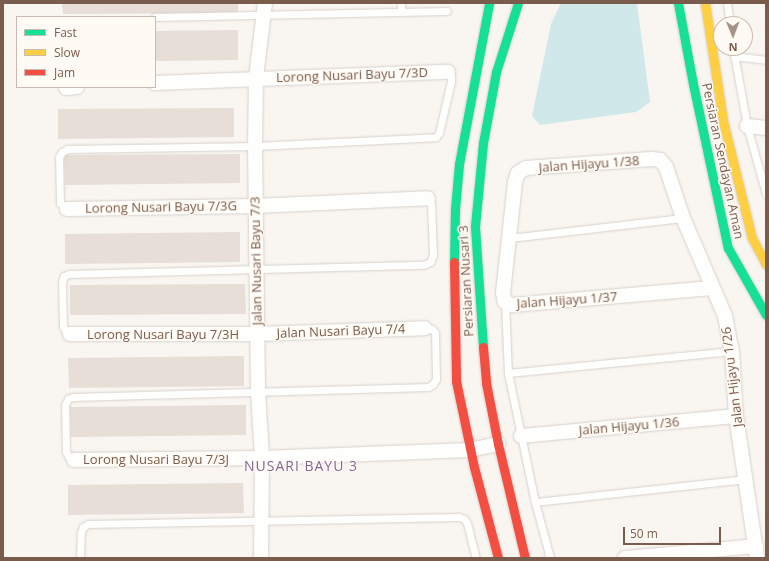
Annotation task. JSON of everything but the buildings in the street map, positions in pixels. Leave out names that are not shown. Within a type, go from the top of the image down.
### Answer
[{"type":"main road","name":"Persiaran Nusari 3","points":[[518,3],[496,72],[483,143],[475,226],[486,383],[498,444],[525,558]]},
{"type":"main road","name":"Persiaran Sendayan Aman","points":[[678,3],[693,84],[728,248],[766,315]]},
{"type":"main road","name":"Persiaran Sendayan Aman","points":[[705,3],[723,121],[752,238],[766,264]]},
{"type":"main road","name":"Persiaran Nusari 3","points":[[485,6],[459,164],[455,209],[454,302],[456,380],[470,450],[498,558]]},
{"type":"street","name":"Jalan Nusari Bayu 7/3","points":[[261,558],[262,458],[258,391],[254,206],[256,78],[264,9]]},
{"type":"street","name":"Lorong Nusari Bayu 7/3D","points":[[156,83],[448,72]]},
{"type":"street","points":[[747,126],[766,128]]},
{"type":"street","name":"Jalan Hijayu 1/38","points":[[518,173],[526,168],[652,159],[660,160]]},
{"type":"street","name":"Jalan Hijayu 1/26","points":[[660,160],[666,167],[683,218],[725,316],[732,351],[736,416],[756,552]]},
{"type":"street","name":"Jalan Hijayu 1/37","points":[[518,173],[515,182],[503,293],[505,302],[513,305],[712,288]]},
{"type":"street","name":"Lorong Nusari Bayu 7/3G","points":[[67,209],[254,206],[428,198]]},
{"type":"street","name":"Jalan Nusari Bayu 7/4","points":[[257,334],[426,328]]},
{"type":"street","name":"Lorong Nusari Bayu 7/3H","points":[[70,334],[257,334]]},
{"type":"street","name":"Jalan Hijayu 1/36","points":[[521,436],[736,416]]},
{"type":"street","name":"Lorong Nusari Bayu 7/3J","points":[[74,460],[262,458],[470,450],[498,444]]},
{"type":"street","points":[[625,558],[756,552]]},
{"type":"lane","points":[[401,3],[401,12]]},
{"type":"lane","points":[[727,3],[729,16]]},
{"type":"lane","points":[[156,17],[264,9],[401,12],[447,11]]},
{"type":"lane","points":[[766,60],[734,56],[747,126],[766,194]]},
{"type":"lane","points":[[67,209],[60,203],[59,157],[62,152],[67,150],[255,146],[436,137],[439,133],[451,81],[451,76],[448,72]]},
{"type":"lane","points":[[70,334],[63,326],[62,282],[64,276],[69,274],[423,265],[430,262],[433,256],[431,204],[428,198]]},
{"type":"lane","points":[[509,238],[683,218]]},
{"type":"lane","points":[[505,302],[508,373],[521,436],[550,558]]},
{"type":"lane","points":[[74,460],[69,457],[66,452],[65,405],[68,399],[73,397],[428,387],[433,384],[436,379],[435,333],[432,329],[426,328]]},
{"type":"lane","points":[[508,373],[732,351]]},
{"type":"lane","points":[[536,502],[746,479]]},
{"type":"lane","points":[[80,558],[80,532],[83,526],[88,524],[459,517],[464,519],[467,523],[476,558]]},
{"type":"water","points":[[561,3],[637,3],[650,102],[636,112],[540,125],[532,116],[551,24]]},
{"type":"traffic: fast","points":[[454,262],[455,209],[459,164],[489,3]]},
{"type":"traffic: fast","points":[[483,347],[475,226],[483,143],[496,72],[518,3]]},
{"type":"traffic: fast","points":[[678,3],[693,84],[728,248],[766,315]]},
{"type":"traffic: slow","points":[[705,3],[723,121],[752,238],[766,264]]},
{"type":"traffic: jam","points":[[454,262],[456,381],[474,467],[498,558]]},
{"type":"traffic: jam","points":[[483,347],[486,383],[498,444],[525,558]]},
{"type":"district","name":"NUSARI BAYU 3","points":[[301,466]]}]
